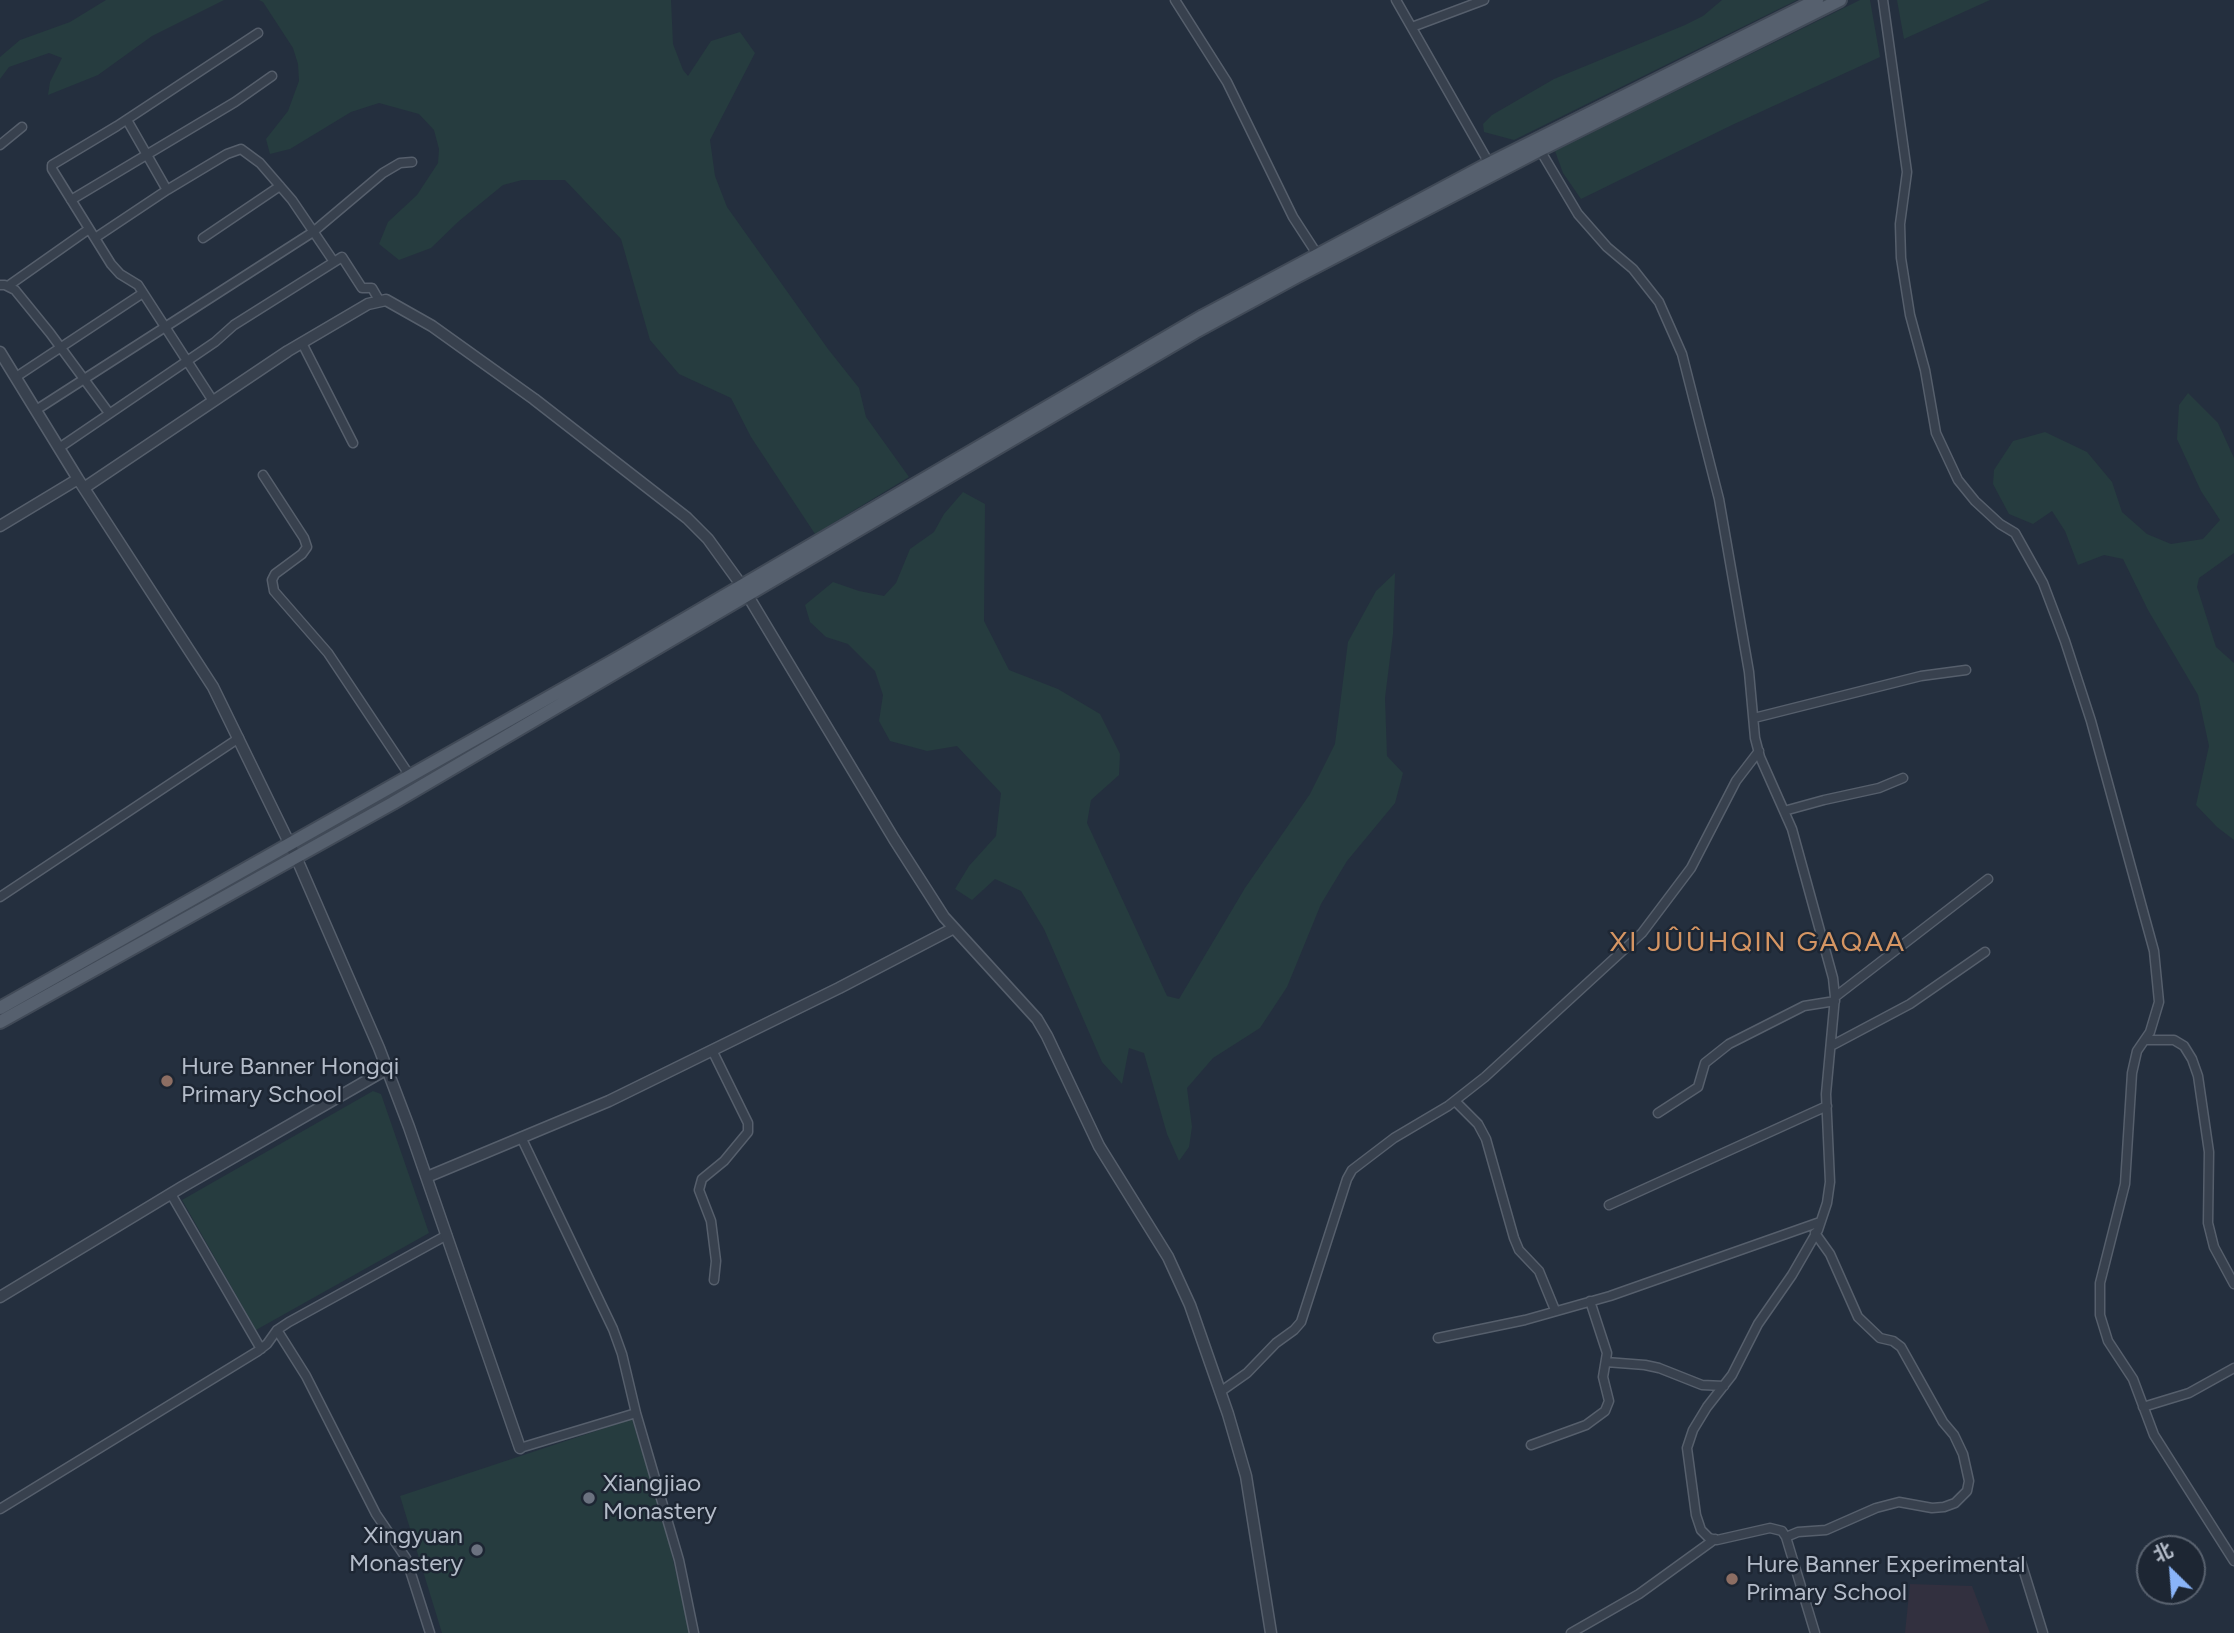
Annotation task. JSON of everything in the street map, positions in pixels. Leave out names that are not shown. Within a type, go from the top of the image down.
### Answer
[{"type":"main road","points":[[0,1022],[393,803],[1126,359],[1489,163],[1817,0]]},
{"type":"main road","points":[[0,1008],[410,776],[745,591],[1195,332],[1540,150],[1840,0]]},
{"type":"street","points":[[1175,0],[1227,82],[1293,217],[1317,254]]},
{"type":"street","points":[[1396,0],[1489,163]]},
{"type":"street","points":[[1412,27],[1484,0]]},
{"type":"street","points":[[1883,0],[1907,172],[1900,225],[1901,258],[1910,315],[1925,370],[1936,433],[1958,480],[1975,502],[2015,533],[2043,583],[2091,721],[2154,951],[2159,1002],[2150,1032],[2137,1051],[2132,1073],[2125,1184],[2100,1283],[2100,1315],[2108,1341],[2133,1379],[2154,1435],[2234,1561]]},
{"type":"street","points":[[213,401],[138,285],[120,274],[111,264],[52,165],[127,120],[258,33]]},
{"type":"street","points":[[71,200],[235,102],[272,76]]},
{"type":"street","points":[[127,120],[167,190]]},
{"type":"street","points":[[0,145],[22,127]]},
{"type":"street","points":[[95,238],[167,190],[227,154],[241,149],[260,163],[280,186],[334,262]]},
{"type":"street","points":[[1540,150],[1578,214],[1607,247],[1633,269],[1658,302],[1682,354],[1719,499],[1747,659],[1759,751],[1801,861],[1833,978],[1835,999],[1827,1106],[1830,1182],[1827,1203],[1815,1233],[1792,1275],[1758,1324],[1724,1387],[1693,1430],[1687,1448],[1696,1515],[1701,1530],[1709,1538],[1715,1539],[1770,1528],[1782,1531],[1815,1633]]},
{"type":"street","points":[[36,410],[313,232],[383,173],[400,163],[411,162]]},
{"type":"street","points":[[203,238],[280,186]]},
{"type":"street","points":[[4,286],[89,229]]},
{"type":"street","points":[[59,448],[215,342],[234,325],[342,257],[362,288],[372,288],[379,300]]},
{"type":"street","points":[[4,286],[15,289],[109,413]]},
{"type":"street","points":[[16,377],[143,293]]},
{"type":"street","points":[[0,526],[81,484],[302,343],[379,300],[399,305],[432,326],[534,399],[669,502],[708,539],[745,591],[944,917],[1025,1003],[1048,1036],[1099,1146],[1177,1276],[1190,1305],[1246,1476],[1271,1633]]},
{"type":"street","points":[[302,343],[353,443]]},
{"type":"street","points":[[0,352],[81,484],[200,666],[239,738],[290,844],[387,1069],[520,1448],[636,1413]]},
{"type":"street","points":[[263,475],[304,538],[307,547],[302,554],[275,574],[272,580],[274,591],[328,653],[410,776]]},
{"type":"street","points":[[1754,718],[1921,676],[1966,670]]},
{"type":"street","points":[[0,897],[239,738]]},
{"type":"street","points":[[1220,1392],[1247,1373],[1301,1322],[1352,1170],[1394,1138],[1455,1101],[1485,1077],[1642,933],[1691,869],[1736,781],[1759,751]]},
{"type":"street","points":[[1784,811],[1879,788],[1903,778]]},
{"type":"street","points":[[1658,1113],[1698,1087],[1705,1063],[1729,1044],[1804,1006],[1835,999],[1988,879]]},
{"type":"street","points":[[426,1177],[608,1101],[839,988],[954,928]]},
{"type":"street","points":[[1831,1046],[1910,1004],[1985,952]]},
{"type":"street","points":[[2145,1040],[2174,1041],[2184,1046],[2192,1059],[2198,1076],[2208,1152],[2208,1223],[2214,1247],[2234,1284]]},
{"type":"street","points":[[712,1050],[748,1123],[748,1132],[724,1161],[702,1179],[699,1190],[712,1221],[716,1261],[714,1280]]},
{"type":"street","points":[[0,1297],[387,1069]]},
{"type":"street","points":[[1455,1101],[1478,1124],[1486,1139],[1514,1238],[1519,1250],[1539,1270],[1555,1310]]},
{"type":"street","points":[[1609,1205],[1827,1106]]},
{"type":"street","points":[[521,1137],[613,1329],[622,1354],[636,1413],[679,1560],[694,1633]]},
{"type":"street","points":[[171,1194],[261,1349]]},
{"type":"street","points":[[1438,1338],[1525,1320],[1610,1296],[1820,1222]]},
{"type":"street","points":[[1786,1537],[1798,1532],[1826,1530],[1876,1508],[1899,1502],[1932,1508],[1944,1507],[1955,1503],[1967,1491],[1969,1481],[1963,1454],[1954,1436],[1943,1422],[1901,1347],[1893,1341],[1881,1338],[1858,1317],[1829,1254],[1815,1233]]},
{"type":"street","points":[[0,1508],[261,1349],[277,1330],[447,1235]]},
{"type":"street","points":[[1531,1445],[1586,1425],[1605,1410],[1609,1401],[1603,1377],[1607,1353],[1590,1301]]},
{"type":"street","points":[[277,1330],[306,1376],[376,1514],[406,1558],[430,1633]]},
{"type":"street","points":[[1606,1362],[1660,1368],[1702,1385],[1724,1387]]},
{"type":"street","points":[[2143,1407],[2189,1393],[2234,1368]]},
{"type":"street","points":[[1571,1633],[1639,1594],[1715,1539]]},
{"type":"street","points":[[2021,1562],[2043,1633]]},
{"type":"shaded area","points":[[1910,1584],[1972,1586],[1990,1633],[1905,1633]]},
{"type":"green space","points":[[106,0],[224,0],[152,36],[98,75],[48,95],[50,82],[62,58],[49,53],[9,67],[0,79],[0,57],[20,40],[70,22]]},
{"type":"green space","points":[[259,0],[671,0],[673,44],[688,76],[711,41],[740,32],[755,53],[710,140],[715,176],[727,207],[859,388],[866,417],[909,477],[815,534],[751,437],[731,398],[679,374],[650,340],[621,239],[565,180],[522,180],[503,185],[431,248],[399,260],[379,244],[388,222],[417,195],[438,163],[439,149],[434,130],[419,114],[379,103],[351,112],[290,149],[270,154],[266,139],[288,111],[299,81],[298,64],[293,48],[263,2]]},
{"type":"green space","points":[[1722,0],[1797,0],[1514,140],[1484,132],[1483,124],[1492,115],[1554,79],[1685,25],[1703,16]]},
{"type":"green space","points":[[1860,0],[1870,0],[1880,57],[1581,199],[1563,173],[1555,151]]},
{"type":"green space","points":[[1897,0],[1990,0],[1904,39]]},
{"type":"green space","points":[[2188,393],[2218,423],[2234,458],[2234,553],[2199,578],[2197,587],[2216,647],[2234,663],[2234,840],[2196,805],[2209,746],[2198,695],[2148,610],[2123,559],[2104,555],[2078,565],[2065,531],[2052,511],[2033,524],[2009,514],[1993,484],[1994,470],[2013,441],[2045,432],[2087,452],[2112,482],[2122,512],[2147,534],[2171,544],[2203,539],[2220,520],[2201,491],[2177,439],[2179,405]]},
{"type":"green space","points":[[963,492],[985,504],[984,621],[1009,670],[1058,689],[1100,714],[1120,754],[1119,775],[1091,800],[1087,823],[1167,996],[1179,999],[1245,888],[1310,794],[1335,744],[1348,642],[1376,591],[1395,573],[1393,634],[1385,698],[1387,756],[1403,773],[1395,803],[1347,861],[1321,904],[1287,987],[1260,1028],[1213,1058],[1187,1088],[1192,1127],[1189,1147],[1179,1161],[1167,1134],[1144,1053],[1129,1048],[1122,1084],[1102,1062],[1044,929],[1021,891],[995,879],[972,900],[955,889],[969,866],[996,836],[1001,793],[957,746],[927,751],[890,741],[879,721],[883,695],[875,671],[848,644],[826,637],[810,622],[805,605],[833,582],[884,596],[896,583],[910,549],[934,532],[944,514]]},
{"type":"green space","points":[[373,1091],[381,1094],[429,1233],[256,1330],[182,1200]]},
{"type":"green space","points":[[632,1419],[667,1534],[690,1633],[442,1633],[400,1496]]},
{"type":"place","name":"Hure Banner Hongqi Primary School","points":[[167,1081]]},
{"type":"place","name":"Xiangjiao Monastery","points":[[589,1498]]},
{"type":"place","name":"Xingyuan Monastery","points":[[477,1550]]},
{"type":"place","name":"Hure Banner Experimental Primary School","points":[[1732,1579]]},
{"type":"district","name":"XI JÛÛHQIN GAQAA","points":[[1758,943]]}]
